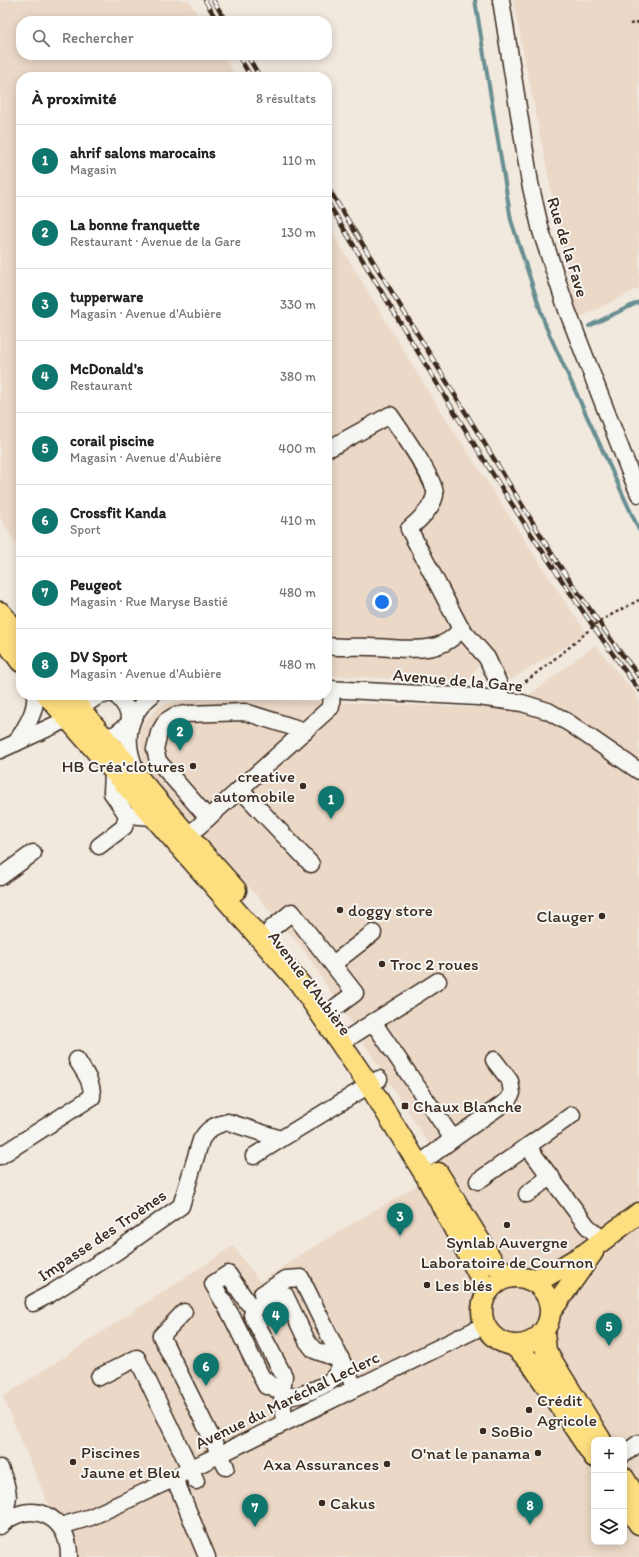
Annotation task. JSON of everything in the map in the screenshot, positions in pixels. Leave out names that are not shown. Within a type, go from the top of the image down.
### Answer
[{"type":"main road","points":[[0,612],[16,631]]},
{"type":"main road","points":[[0,633],[16,655]]},
{"type":"main road","points":[[57,700],[72,707]]},
{"type":"main road","name":"Avenue d'Aubière","points":[[72,707],[104,738],[188,836],[271,929],[310,978],[332,1010],[346,1041]]},
{"type":"main road","name":"Avenue d'Aubière","points":[[72,707],[113,772],[263,941],[346,1041],[374,1082],[423,1161],[495,1265],[521,1278]]},
{"type":"main road","name":"Avenue d'Aubière","points":[[423,1161],[488,1292]]},
{"type":"main road","points":[[591,1453],[529,1360],[513,1345],[495,1338],[485,1325],[482,1311],[483,1304],[488,1292],[499,1282],[549,1275],[586,1253],[639,1213]]},
{"type":"main road","points":[[551,1310],[601,1241]]},
{"type":"main road","points":[[513,1345],[527,1344],[539,1337],[548,1326],[551,1310],[550,1303],[542,1289],[521,1278]]},
{"type":"main road","points":[[544,1332],[546,1351],[599,1437]]},
{"type":"main road","points":[[627,1483],[639,1502]]},
{"type":"main road","points":[[627,1506],[639,1524]]},
{"type":"street","name":"Rue de la Fave","points":[[501,0],[530,183],[541,231],[567,310],[639,494]]},
{"type":"street","points":[[332,447],[390,415],[430,479],[435,494],[431,505],[422,518],[409,530],[461,628],[487,658],[498,682],[501,700]]},
{"type":"street","points":[[332,646],[417,650],[442,644],[461,628]]},
{"type":"street","name":"Avenue de la Gare","points":[[332,689],[478,697],[522,703],[548,711],[569,723],[639,771]]},
{"type":"street","points":[[16,743],[28,722],[35,700]]},
{"type":"street","points":[[0,750],[16,743],[72,707],[89,700]]},
{"type":"street","points":[[122,700],[129,713],[131,722],[128,745],[137,776]]},
{"type":"street","points":[[104,738],[116,734],[131,722],[142,703],[146,700]]},
{"type":"street","points":[[188,836],[332,707],[331,700]]},
{"type":"street","points":[[208,818],[158,761],[155,748],[159,733],[166,721],[174,716],[186,714],[246,712],[305,731]]},
{"type":"street","points":[[99,846],[124,827],[127,815],[112,793],[113,772]]},
{"type":"street","points":[[240,789],[311,864]]},
{"type":"street","points":[[127,815],[153,817]]},
{"type":"street","points":[[0,877],[33,853]]},
{"type":"street","points":[[271,929],[292,912],[355,993],[332,1010]]},
{"type":"street","points":[[333,964],[373,933]]},
{"type":"street","points":[[346,1041],[438,981]]},
{"type":"street","points":[[373,1022],[453,1139]]},
{"type":"street","points":[[0,1156],[92,1097],[90,1082],[77,1060]]},
{"type":"street","points":[[423,1161],[507,1102],[512,1093],[510,1081],[494,1060]]},
{"type":"street","points":[[254,1156],[374,1082]]},
{"type":"street","points":[[478,1181],[572,1115]]},
{"type":"street","name":"Impasse des Troènes","points":[[33,1303],[50,1294],[109,1256],[181,1206],[201,1140],[206,1132],[219,1124],[228,1122],[281,1139]]},
{"type":"street","points":[[528,1147],[587,1226],[598,1235],[601,1241]]},
{"type":"street","points":[[527,1194],[551,1176]]},
{"type":"street","points":[[248,1304],[228,1274],[213,1284],[231,1314],[284,1423]]},
{"type":"street","points":[[231,1314],[286,1278],[301,1278],[355,1388]]},
{"type":"street","points":[[284,1423],[282,1392],[284,1376],[252,1315],[255,1306],[278,1294],[285,1294],[307,1341],[314,1350],[341,1360]]},
{"type":"street","points":[[184,1312],[160,1336],[223,1461]]},
{"type":"street","name":"Avenue du Maréchal Leclerc","points":[[61,1526],[91,1517],[173,1478],[193,1475],[223,1461],[284,1423],[485,1325]]},
{"type":"street","points":[[99,1377],[137,1358],[193,1475]]},
{"type":"street","points":[[261,1377],[290,1396],[302,1395],[329,1382],[339,1368],[341,1360]]},
{"type":"street","points":[[627,1452],[639,1443]]},
{"type":"street","points":[[0,1468],[7,1484],[9,1496],[6,1510],[0,1525]]},
{"type":"street","points":[[173,1478],[207,1557]]},
{"type":"street","points":[[0,1525],[7,1519],[18,1514],[30,1512],[42,1513],[53,1519],[61,1526],[69,1546],[69,1557]]},
{"type":"path","points":[[630,24],[639,22]]},
{"type":"path","points":[[501,700],[571,646],[598,622],[639,600]]},
{"type":"shaded area","points":[[0,0],[188,0],[199,16],[16,16],[16,60],[226,60],[233,72],[16,72],[16,544],[0,517]]},
{"type":"shaded area","points":[[513,0],[639,0],[639,288],[577,319]]},
{"type":"shaded area","points":[[332,232],[426,388],[567,605],[587,633],[510,680],[492,655],[481,661],[468,683],[332,675]]},
{"type":"shaded area","points":[[595,645],[639,698],[639,1557],[72,1557],[3,1397],[233,1246],[260,1282],[308,1250],[445,1169],[304,950],[190,819],[143,771],[140,727],[159,706],[184,700],[276,700],[511,709]]},
{"type":"waterway","points":[[475,0],[511,220],[546,327],[639,530]]},
{"type":"waterway","points":[[589,326],[639,302]]},
{"type":"railway","points":[[205,0],[214,16]]},
{"type":"railway","points":[[213,0],[223,16]]},
{"type":"railway","points":[[241,60],[248,72]]},
{"type":"railway","points":[[250,60],[257,72]]},
{"type":"railway","points":[[332,194],[557,562],[617,648],[639,676]]},
{"type":"railway","points":[[332,209],[516,511],[597,631],[639,690]]},
{"type":"place","name":"La bonne franquette","points":[[180,751]]},
{"type":"place","name":"HB Créa'clotures","points":[[193,766]]},
{"type":"place","name":"creative automobile","points":[[303,786]]},
{"type":"place","name":"ahrif salons marocains","points":[[331,819]]},
{"type":"place","name":"doggy store","points":[[340,910]]},
{"type":"place","name":"Clauger","points":[[602,916]]},
{"type":"place","name":"Troc 2 roues","points":[[382,964]]},
{"type":"place","name":"Chaux Blanche","points":[[405,1106]]},
{"type":"place","name":"Synlab Auvergne Laboratoire de Cournon","points":[[507,1225]]},
{"type":"place","name":"tupperware","points":[[400,1236]]},
{"type":"place","name":"Les blés","points":[[427,1285]]},
{"type":"place","name":"McDonald's","points":[[276,1335]]},
{"type":"place","name":"corail piscine","points":[[609,1346]]},
{"type":"place","name":"Crossfit Kanda","points":[[206,1386]]},
{"type":"place","name":"Crédit Agricole","points":[[529,1410]]},
{"type":"place","name":"SoBio","points":[[483,1431]]},
{"type":"place","name":"O'nat le panama","points":[[538,1453]]},
{"type":"place","name":"Piscines Jaune et Bleu","points":[[73,1462]]},
{"type":"place","name":"Axa Assurances","points":[[387,1464]]},
{"type":"place","name":"Cakus","points":[[322,1503]]},
{"type":"place","name":"DV Sport","points":[[530,1525]]},
{"type":"place","name":"Peugeot","points":[[255,1527]]}]
